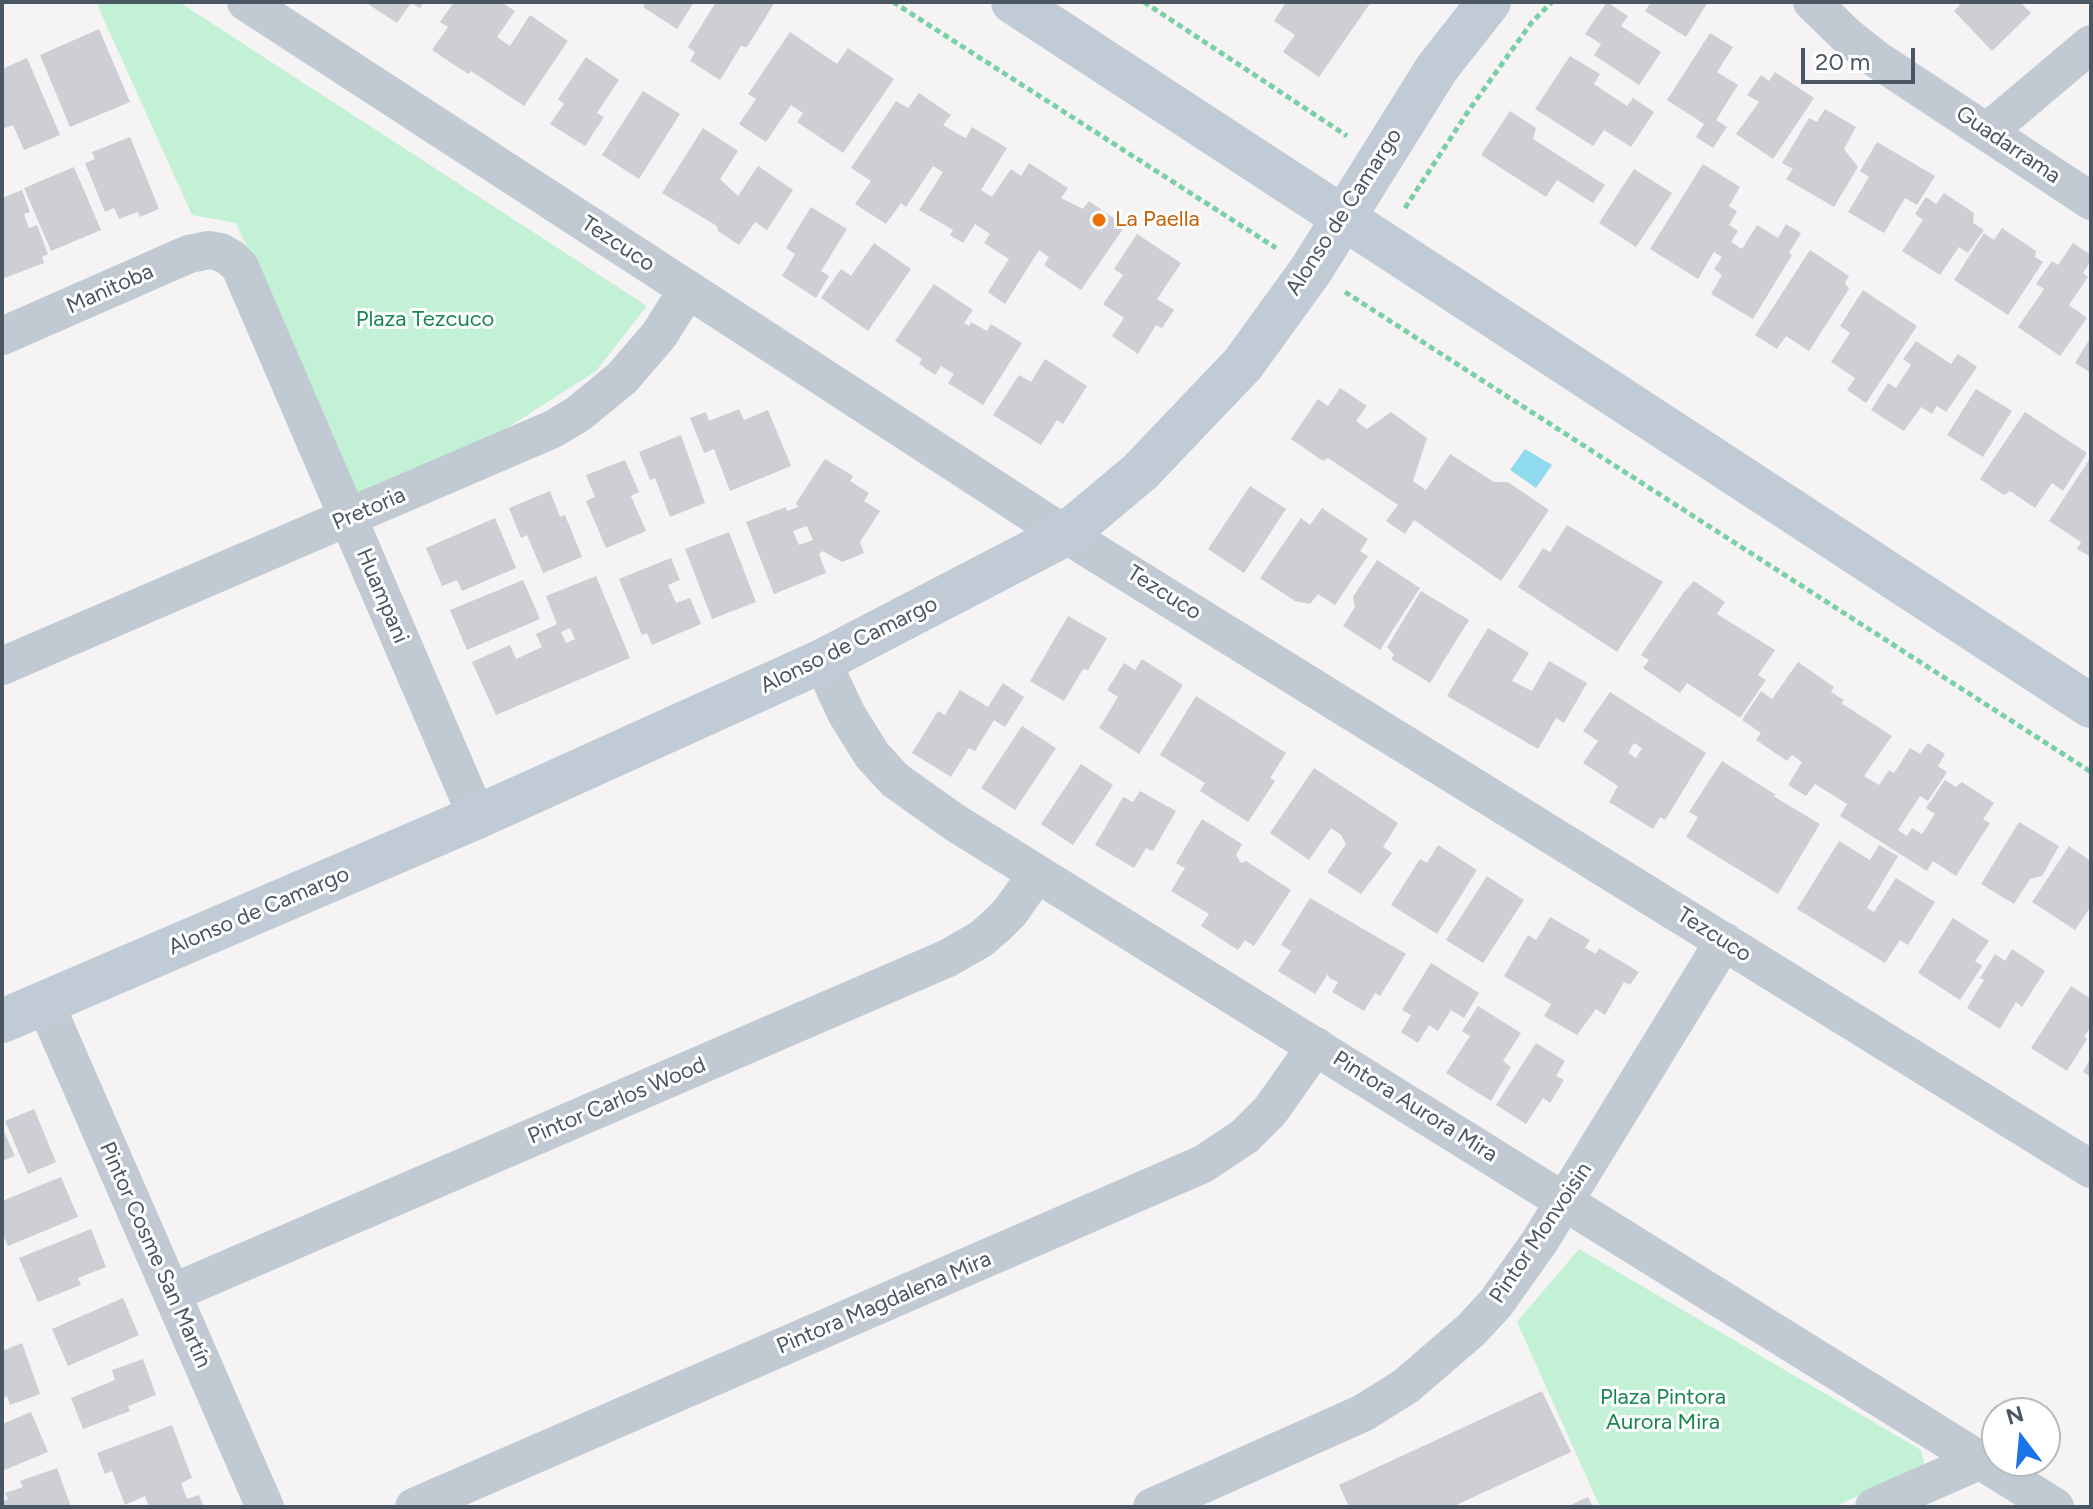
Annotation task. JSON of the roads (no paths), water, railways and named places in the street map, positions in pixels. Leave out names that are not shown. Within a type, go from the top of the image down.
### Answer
[{"type":"street","name":"Tezcuco","points":[[246,2],[1066,534],[2091,1169]]},
{"type":"street","points":[[1013,2],[2091,706]]},
{"type":"street","name":"Alonso de Camargo","points":[[2,1021],[477,817],[822,661],[1066,534],[1140,472],[1243,364],[1311,270],[1437,68],[1489,2]]},
{"type":"street","name":"Guadarrama","points":[[1812,2],[1876,59],[2091,201]]},
{"type":"street","points":[[1988,131],[2091,44]]},
{"type":"street","name":"Manitoba","points":[[2,336],[189,254],[209,250],[220,252]]},
{"type":"street","name":"Huampani","points":[[220,252],[240,267],[477,817]]},
{"type":"street","name":"Pretoria","points":[[2,666],[526,442],[578,414],[601,397],[641,357],[688,289]]},
{"type":"street","name":"Pintora Aurora Mira","points":[[822,661],[858,735],[872,755],[895,780],[954,822],[1981,1460]]},
{"type":"street","name":"Pintor Carlos Wood","points":[[172,1293],[948,958],[981,939],[996,926],[1037,874]]},
{"type":"street","name":"Pintor Monvoisin","points":[[1152,1507],[1363,1413],[1406,1386],[1446,1354],[1496,1303],[1565,1200],[1724,941]]},
{"type":"street","name":"Pintor Cosme San Martín","points":[[45,1003],[265,1507]]},
{"type":"street","name":"Pintora Magdalena Mira","points":[[414,1507],[1203,1164],[1245,1136],[1270,1111],[1316,1046]]},
{"type":"street","points":[[1874,1507],[1981,1460]]},
{"type":"street","name":"Pintora Aurora Mira","points":[[2008,1477],[2055,1507]]},
{"type":"water","points":[[1525,449],[1552,465],[1536,488],[1510,470]]},
{"type":"place","name":"La Paella","points":[[1099,220]]},
{"type":"park label","name":"Plaza Tezcuco","points":[[425,320]]},
{"type":"park label","name":"Plaza Pintora Aurora Mira","points":[[1663,1410]]}]
